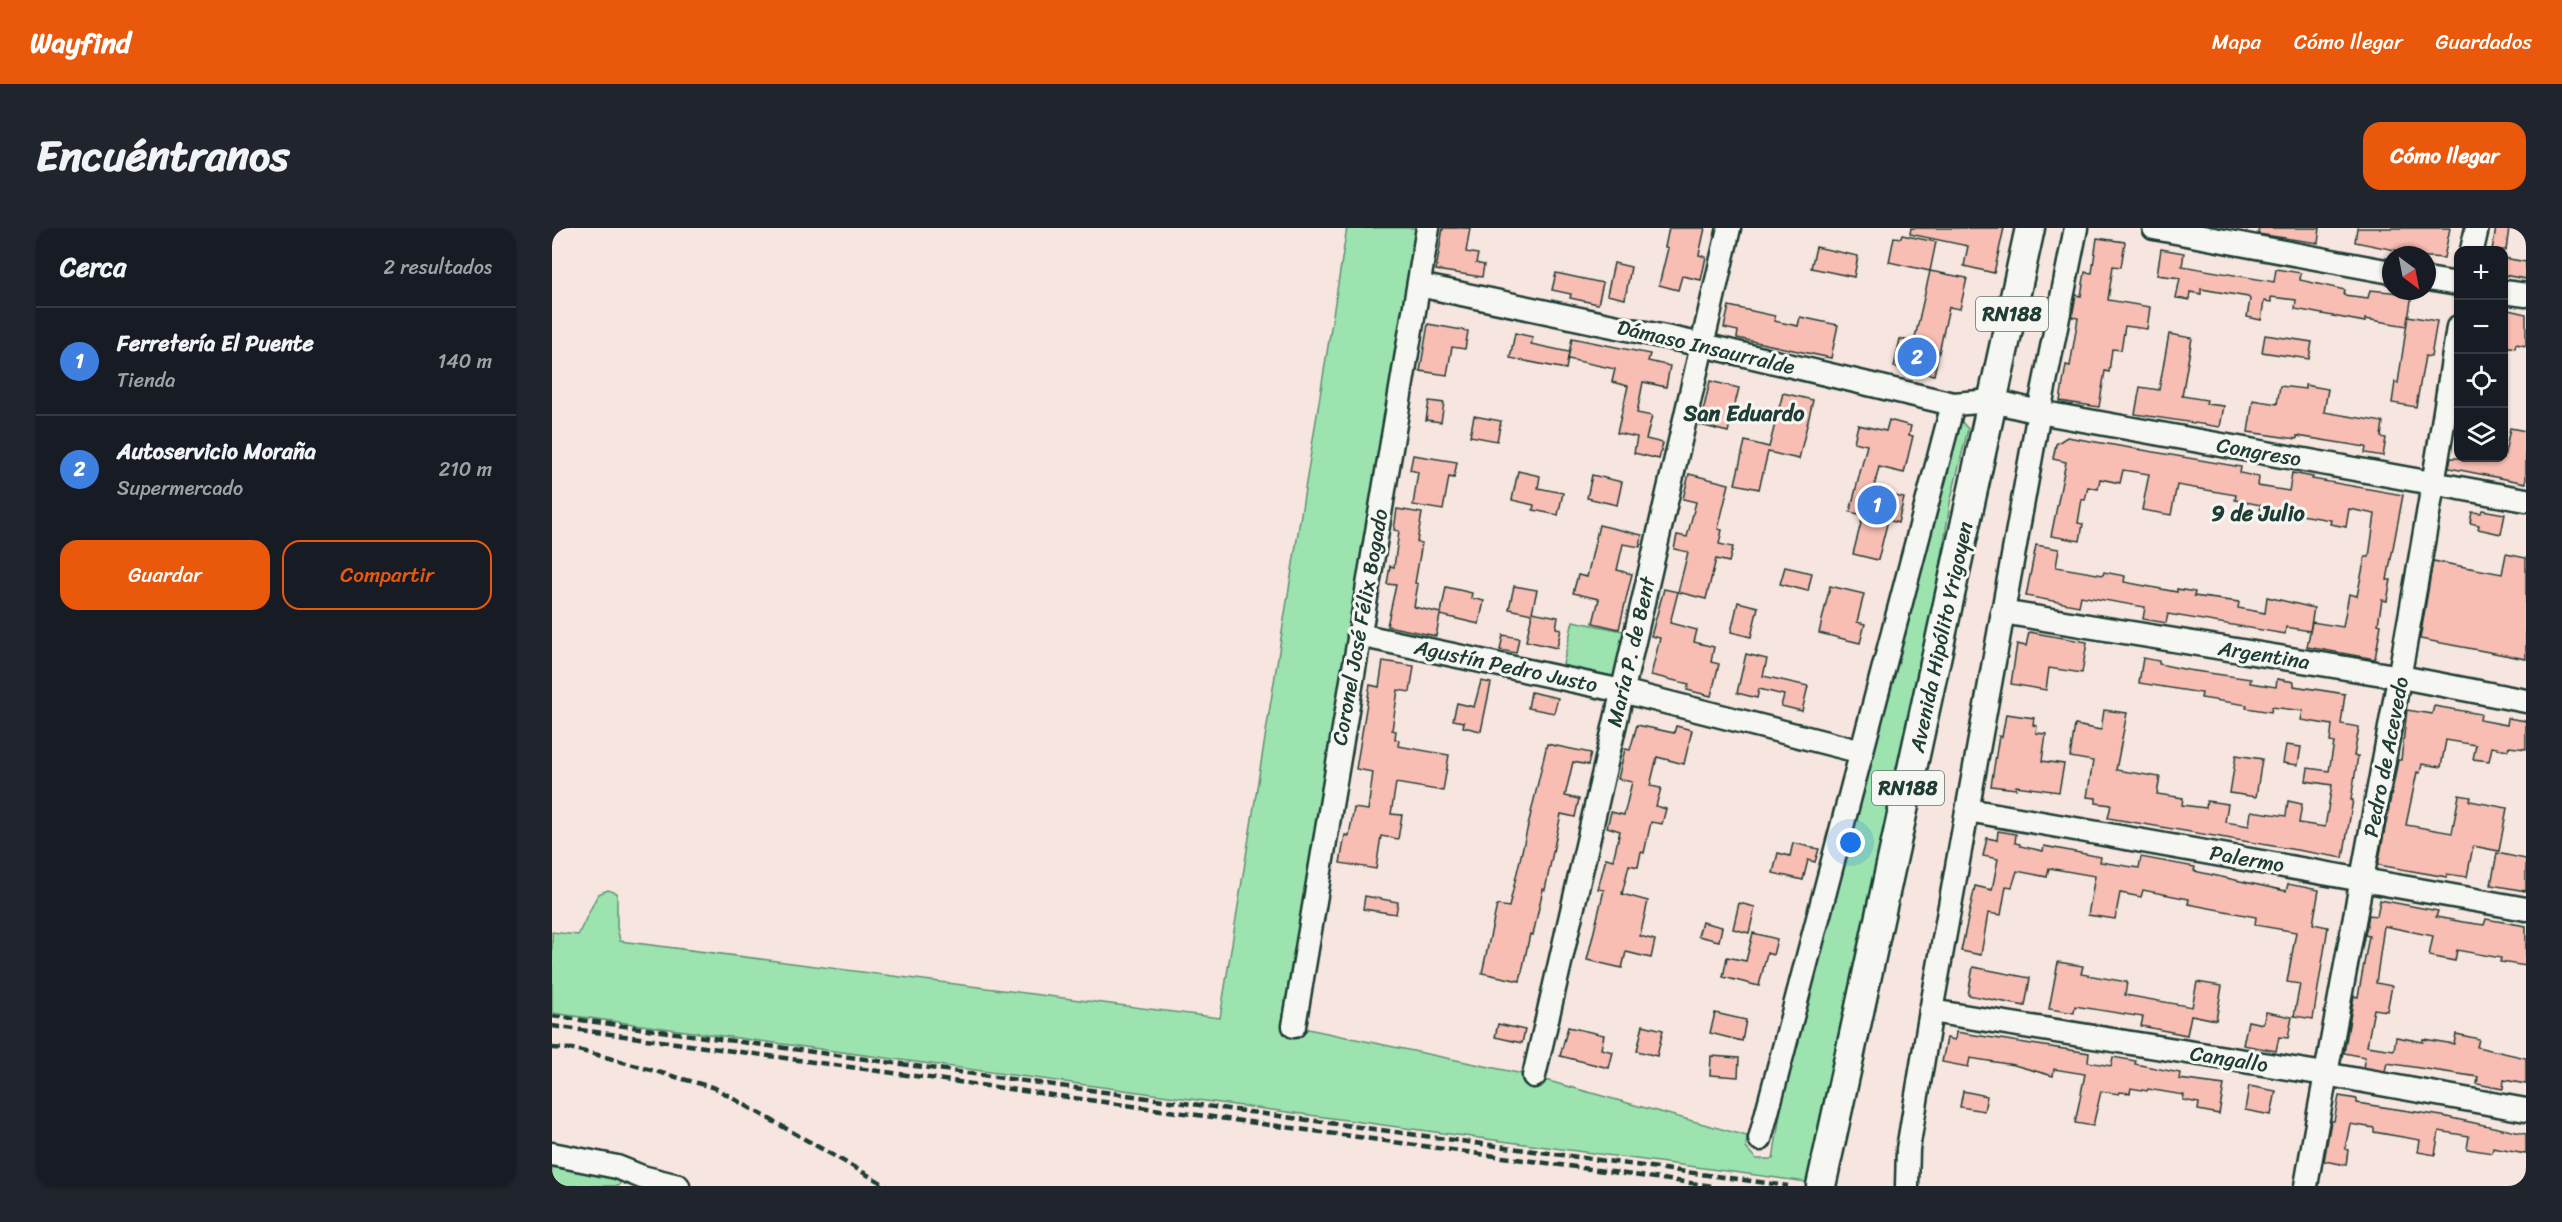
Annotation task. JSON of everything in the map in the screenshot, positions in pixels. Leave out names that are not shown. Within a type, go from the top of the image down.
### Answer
[{"type":"main road","name":"Avenida Hipólito Yrigoyen","points":[[1822,1180],[2030,228]]},
{"type":"street","name":"Coronel José Félix Bogado","points":[[1294,1026],[1428,228]]},
{"type":"street","name":"María P. de Bent","points":[[1534,1076],[1729,228]]},
{"type":"street","points":[[1907,1186],[1908,1149],[1931,1011],[2039,412],[2076,228]]},
{"type":"street","points":[[2154,228],[2382,270]]},
{"type":"street","points":[[2473,246],[2477,228]]},
{"type":"street","points":[[2436,280],[2454,283]]},
{"type":"street","name":"Dámaso Insaurralde","points":[[1419,285],[1703,345],[1953,404],[1993,401]]},
{"type":"street","points":[[2508,293],[2526,295]]},
{"type":"street","name":"Pedro de Acevedo","points":[[2306,1186],[2325,1074],[2401,677],[2435,484],[2454,354]]},
{"type":"street","name":"Congreso","points":[[1993,401],[2039,412],[2526,500]]},
{"type":"street","name":"Avenida Hipólito Yrigoyen","points":[[1760,1139],[1953,404]]},
{"type":"street","name":"Argentina","points":[[2002,612],[2401,677],[2526,701]]},
{"type":"street","name":"Agustín Pedro Justo","points":[[1359,635],[1622,691],[1862,752]]},
{"type":"street","name":"Palermo","points":[[1968,810],[2526,909]]},
{"type":"street","name":"Cangallo","points":[[1931,1011],[2325,1074],[2526,1110]]},
{"type":"street","points":[[552,1154],[617,1167],[642,1181],[678,1186]]},
{"type":"green space","points":[[1347,228],[1418,228],[1294,1035],[1308,1029],[1523,1074],[1747,1136],[1746,1148],[1756,1159],[1773,1159],[1781,1108],[1953,425],[1961,421],[1968,429],[1950,503],[1938,582],[1814,1183],[552,1013],[552,932],[578,935],[598,894],[608,890],[617,893],[617,927],[620,941],[1220,1018]]},
{"type":"green space","points":[[1573,621],[1628,632],[1617,684],[1561,673]]},
{"type":"green space","points":[[552,1167],[621,1179],[619,1186],[552,1186]]},
{"type":"building","points":[[1443,228],[1470,228],[1466,252],[1478,254],[1476,263],[1484,265],[1482,277],[1436,270]]},
{"type":"building","points":[[1669,228],[1705,228],[1699,255],[1706,257],[1701,280],[1682,276],[1678,290],[1659,285],[1668,248],[1665,247]]},
{"type":"building","points":[[1911,228],[2004,228],[1994,273],[1964,266],[1968,246],[1910,234]]},
{"type":"building","points":[[2259,228],[2320,228],[2318,243],[2258,234]]},
{"type":"building","points":[[2357,228],[2450,228],[2444,258],[2436,257],[2436,246],[2382,247],[2355,242]]},
{"type":"building","points":[[2496,228],[2509,228],[2507,246],[2493,246]]},
{"type":"building","points":[[1902,235],[1936,242],[1930,271],[1889,262],[1894,237],[1901,238]]},
{"type":"building","points":[[2097,238],[2125,242],[2121,267],[2113,266],[2108,300],[2150,307],[2147,329],[2125,326],[2121,350],[2112,349],[2109,372],[2105,371],[2099,407],[2060,401],[2066,365],[2070,366],[2078,318],[2072,317],[2076,295],[2081,296],[2085,272],[2092,273]]},
{"type":"building","points":[[1816,247],[1858,256],[1854,277],[1811,268]]},
{"type":"building","points":[[2161,249],[2184,253],[2182,266],[2274,282],[2276,269],[2301,273],[2300,280],[2345,290],[2344,295],[2368,298],[2370,290],[2382,291],[2382,300],[2411,300],[2407,326],[2365,319],[2365,322],[2295,309],[2296,300],[2271,297],[2271,302],[2264,301],[2261,320],[2247,317],[2250,299],[2248,297],[2201,289],[2201,294],[2190,292],[2189,300],[2176,298],[2180,278],[2157,275]]},
{"type":"building","points":[[2508,259],[2526,262],[2526,279],[2508,276]]},
{"type":"building","points":[[1614,263],[1631,267],[1625,299],[1607,295]]},
{"type":"building","points":[[1930,271],[1967,278],[1960,309],[1949,307],[1934,375],[1894,367],[1900,339],[1914,342]]},
{"type":"building","points":[[1556,273],[1603,283],[1598,304],[1570,298],[1571,294],[1552,290]]},
{"type":"building","points":[[1729,306],[1775,316],[1774,321],[1798,326],[1800,317],[1838,325],[1831,358],[1737,338],[1738,331],[1724,328]]},
{"type":"building","points":[[2508,310],[2526,314],[2526,346],[2516,344],[2515,348],[2508,347]]},
{"type":"building","points":[[2408,316],[2437,321],[2431,357],[2425,356],[2416,407],[2392,403],[2395,382],[2398,383]]},
{"type":"building","points":[[1428,324],[1468,331],[1465,349],[1452,347],[1447,375],[1420,371]]},
{"type":"building","points":[[1515,333],[1533,337],[1531,344],[1569,352],[1566,369],[1510,358]]},
{"type":"building","points":[[2169,334],[2192,338],[2182,396],[2207,400],[2206,404],[2224,406],[2220,427],[2135,414],[2140,387],[2159,390]]},
{"type":"building","points":[[2265,335],[2312,342],[2309,359],[2262,352]]},
{"type":"building","points":[[1572,338],[1650,354],[1648,361],[1670,366],[1666,387],[1643,382],[1637,413],[1652,416],[1646,439],[1663,443],[1659,459],[1634,453],[1637,437],[1617,433],[1628,386],[1612,382],[1615,369],[1568,359]]},
{"type":"building","points":[[1710,381],[1739,388],[1728,432],[1700,425]]},
{"type":"building","points":[[2305,385],[2328,389],[2324,412],[2383,422],[2381,437],[2386,438],[2383,456],[2365,453],[2366,447],[2297,436],[2297,439],[2248,432],[2253,400],[2277,404],[2280,386],[2305,389]]},
{"type":"building","points":[[1783,393],[1813,400],[1799,459],[1768,452],[1759,489],[1735,484],[1745,441],[1769,447]]},
{"type":"building","points":[[1429,401],[1444,403],[1441,422],[1426,420]]},
{"type":"building","points":[[1474,416],[1501,421],[1497,441],[1470,436]]},
{"type":"building","points":[[1889,420],[1911,426],[1909,435],[1913,436],[1904,473],[1879,467],[1873,491],[1904,498],[1898,523],[1888,520],[1878,560],[1853,554],[1863,515],[1850,512],[1867,445],[1854,442],[1858,425],[1886,431]]},
{"type":"building","points":[[2510,428],[2526,431],[2526,483],[2449,468],[2451,458],[2454,458],[2454,462],[2508,462]]},
{"type":"building","points":[[2067,437],[2241,467],[2240,473],[2259,477],[2258,486],[2289,491],[2292,473],[2313,477],[2312,479],[2403,495],[2387,580],[2391,580],[2387,601],[2382,600],[2378,624],[2381,625],[2375,659],[2307,647],[2312,622],[2343,627],[2349,594],[2357,596],[2365,557],[2369,557],[2375,514],[2349,509],[2346,527],[2330,524],[2331,520],[2283,512],[2282,515],[2260,512],[2261,505],[2235,500],[2236,495],[2177,485],[2171,515],[2142,510],[2149,474],[2123,470],[2120,483],[2100,479],[2098,489],[2088,487],[2085,500],[2082,499],[2078,523],[2083,524],[2080,541],[2051,536],[2066,462],[2053,459],[2056,444]]},
{"type":"building","points":[[1413,455],[1457,462],[1454,478],[1449,477],[1443,510],[1413,505],[1418,472],[1410,470]]},
{"type":"building","points":[[1518,471],[1540,476],[1538,488],[1563,493],[1558,515],[1533,510],[1534,505],[1512,500]]},
{"type":"building","points":[[1689,474],[1729,484],[1718,529],[1722,530],[1719,544],[1733,547],[1729,562],[1716,559],[1706,599],[1678,592],[1688,552],[1674,549],[1677,535],[1687,537],[1696,502],[1683,499]]},
{"type":"building","points":[[1592,475],[1622,482],[1617,505],[1587,498]]},
{"type":"building","points":[[1397,509],[1422,513],[1417,542],[1422,543],[1415,583],[1418,584],[1414,607],[1441,613],[1446,587],[1472,593],[1471,598],[1484,601],[1479,624],[1440,615],[1436,636],[1387,626],[1396,585],[1387,584],[1390,566],[1394,567],[1399,531],[1394,530]]},
{"type":"building","points":[[2482,510],[2505,514],[2501,534],[2478,529],[2479,525],[2470,523],[2472,512],[2481,513]]},
{"type":"building","points":[[1599,525],[1642,535],[1640,547],[1623,544],[1617,570],[1632,574],[1619,629],[1593,623],[1599,599],[1573,593],[1578,575],[1587,577]]},
{"type":"building","points":[[2036,545],[2059,549],[2056,567],[2103,575],[2104,572],[2125,576],[2124,582],[2177,592],[2177,589],[2195,592],[2194,596],[2239,602],[2238,608],[2265,613],[2267,597],[2314,608],[2310,631],[2286,627],[2285,634],[2168,614],[2166,623],[2143,619],[2145,607],[2081,596],[2079,606],[2026,596]]},
{"type":"building","points":[[2506,554],[2526,558],[2526,659],[2420,639],[2433,561],[2502,574]]},
{"type":"building","points":[[1785,567],[1812,573],[1808,591],[1780,584]]},
{"type":"building","points":[[1514,586],[1537,590],[1532,612],[1558,617],[1556,628],[1561,629],[1557,648],[1526,641],[1532,614],[1509,609]]},
{"type":"building","points":[[1830,586],[1864,594],[1857,622],[1865,624],[1860,643],[1819,633]]},
{"type":"building","points":[[1664,589],[1678,592],[1670,623],[1697,630],[1694,642],[1714,647],[1711,662],[1719,664],[1711,696],[1687,690],[1689,684],[1651,675],[1660,638],[1651,636]]},
{"type":"building","points":[[1738,602],[1758,607],[1751,637],[1731,632]]},
{"type":"building","points":[[2029,632],[2087,642],[2082,673],[2049,668],[2046,690],[2011,684],[2017,644],[2026,646]]},
{"type":"building","points":[[1503,635],[1519,638],[1516,653],[1500,650]]},
{"type":"building","points":[[1746,654],[1767,659],[1763,676],[1808,686],[1802,711],[1781,706],[1784,695],[1759,689],[1757,698],[1737,693]]},
{"type":"building","points":[[2143,658],[2188,670],[2251,679],[2250,683],[2276,687],[2277,679],[2294,682],[2294,686],[2345,694],[2341,724],[2359,727],[2354,756],[2358,756],[2351,800],[2353,800],[2343,858],[2108,818],[2111,805],[2096,803],[2096,798],[2087,797],[2093,761],[2070,757],[2075,725],[2101,730],[2104,710],[2127,713],[2116,770],[2160,777],[2157,794],[2183,798],[2182,805],[2206,808],[2207,801],[2228,804],[2225,822],[2249,826],[2251,811],[2286,816],[2288,801],[2302,804],[2299,823],[2325,827],[2332,785],[2306,781],[2308,768],[2329,771],[2334,743],[2330,742],[2332,725],[2301,720],[2303,711],[2272,707],[2271,712],[2246,708],[2247,705],[2201,698],[2202,693],[2139,683]]},
{"type":"building","points":[[1383,661],[1414,666],[1410,692],[1398,690],[1392,730],[1396,731],[1395,739],[1399,740],[1398,746],[1449,755],[1443,791],[1396,783],[1391,814],[1402,815],[1398,839],[1381,836],[1376,869],[1340,863],[1345,835],[1349,836],[1354,808],[1368,810],[1373,772],[1356,769],[1370,685],[1379,687]]},
{"type":"building","points":[[1481,681],[1491,683],[1481,731],[1463,727],[1464,722],[1453,720],[1457,703],[1474,707]]},
{"type":"building","points":[[1531,692],[1558,698],[1554,713],[1528,708]]},
{"type":"building","points":[[2434,706],[2481,714],[2480,720],[2507,725],[2508,718],[2526,721],[2526,749],[2509,747],[2508,750],[2492,747],[2489,761],[2473,759],[2476,745],[2446,740],[2441,767],[2422,764],[2420,773],[2417,772],[2406,825],[2452,833],[2459,795],[2471,797],[2470,801],[2507,808],[2499,851],[2473,846],[2467,877],[2447,874],[2447,877],[2378,865],[2398,760],[2401,760],[2407,710],[2432,714]]},
{"type":"building","points":[[2006,714],[2034,718],[2033,725],[2037,726],[2036,733],[2046,734],[2042,761],[2064,764],[2059,792],[2016,786],[2016,789],[1991,786],[1999,736],[2002,737]]},
{"type":"building","points":[[1637,725],[1674,733],[1676,726],[1692,730],[1684,764],[1657,757],[1650,786],[1661,788],[1656,806],[1666,809],[1662,824],[1651,822],[1644,853],[1641,852],[1638,867],[1629,865],[1622,894],[1648,901],[1640,936],[1655,940],[1651,958],[1626,952],[1622,968],[1587,960],[1604,890],[1598,889],[1606,858],[1613,860],[1620,831],[1607,827],[1611,812],[1624,815],[1632,782],[1618,779],[1625,749],[1630,750]]},
{"type":"building","points":[[1547,744],[1591,753],[1588,765],[1573,762],[1565,796],[1579,799],[1575,817],[1561,814],[1545,890],[1543,889],[1533,935],[1530,934],[1520,981],[1482,973],[1497,905],[1509,907]]},
{"type":"building","points":[[2286,745],[2301,747],[2298,765],[2283,763]]},
{"type":"building","points":[[2236,755],[2262,759],[2256,797],[2230,793]]},
{"type":"building","points":[[1998,831],[2016,834],[2015,843],[2020,846],[2043,851],[2044,846],[2101,857],[2100,862],[2139,868],[2141,857],[2195,867],[2194,871],[2286,891],[2288,884],[2319,890],[2313,924],[2328,927],[2313,1019],[2294,1016],[2300,984],[2287,982],[2296,932],[2255,925],[2256,917],[2188,904],[2189,899],[2143,890],[2141,897],[2120,893],[2115,919],[2088,915],[2095,876],[2049,868],[2047,877],[2017,871],[2012,887],[2006,886],[2001,915],[1988,913],[1981,955],[1961,951],[1975,886],[1992,890],[1998,859],[1983,856],[1987,838],[1997,840]]},
{"type":"building","points":[[1793,843],[1819,849],[1815,862],[1808,860],[1803,880],[1773,873],[1778,853],[1790,856]]},
{"type":"building","points":[[2497,853],[2526,859],[2526,891],[2491,885]]},
{"type":"building","points":[[1365,896],[1398,902],[1396,914],[1363,909]]},
{"type":"building","points":[[2380,900],[2438,911],[2436,917],[2463,922],[2484,925],[2486,919],[2526,926],[2526,966],[2500,962],[2501,958],[2457,950],[2455,961],[2429,956],[2433,936],[2384,926],[2376,983],[2392,986],[2387,1011],[2374,1009],[2367,1046],[2394,1050],[2396,1037],[2454,1044],[2456,1034],[2479,1039],[2477,1047],[2526,1058],[2526,1084],[2504,1080],[2503,1089],[2477,1084],[2478,1077],[2387,1063],[2385,1071],[2363,1067],[2365,1057],[2344,1053],[2354,996],[2358,997],[2369,936],[2365,935],[2369,915],[2377,916]]},
{"type":"building","points":[[1739,903],[1755,907],[1749,933],[1733,929]]},
{"type":"building","points":[[1702,922],[1722,927],[1719,941],[1698,936]]},
{"type":"building","points":[[1753,933],[1777,939],[1773,955],[1767,953],[1759,986],[1723,977],[1727,957],[1746,961]]},
{"type":"building","points":[[2058,962],[2083,966],[2081,974],[2127,982],[2125,995],[2192,1007],[2197,982],[2222,986],[2216,1020],[2191,1015],[2187,1035],[2141,1026],[2143,1017],[2075,1006],[2074,1013],[2049,1009]]},
{"type":"building","points":[[1973,967],[2030,978],[2025,1006],[1968,995]]},
{"type":"building","points":[[2266,1012],[2292,1017],[2288,1038],[2279,1037],[2276,1051],[2243,1045],[2248,1021],[2263,1024]]},
{"type":"building","points":[[1715,1013],[1746,1020],[1742,1041],[1710,1033]]},
{"type":"building","points":[[1498,1024],[1525,1030],[1522,1043],[1495,1037]]},
{"type":"building","points":[[1643,1025],[1663,1030],[1657,1056],[1637,1051]]},
{"type":"building","points":[[1568,1027],[1604,1035],[1601,1049],[1613,1052],[1609,1068],[1560,1056]]},
{"type":"building","points":[[1956,1032],[2089,1053],[2088,1062],[2111,1066],[2113,1057],[2136,1061],[2135,1064],[2180,1073],[2179,1079],[2224,1085],[2219,1114],[2198,1110],[2199,1103],[2183,1100],[2184,1095],[2131,1088],[2130,1093],[2101,1091],[2093,1126],[2075,1123],[2085,1074],[2054,1069],[2053,1076],[2014,1065],[1970,1058],[1968,1067],[1942,1062],[1947,1038],[1955,1040]]},
{"type":"building","points":[[1711,1056],[1739,1058],[1738,1077],[1710,1075]]},
{"type":"building","points":[[2249,1086],[2276,1091],[2271,1115],[2245,1110]]},
{"type":"building","points":[[1963,1091],[1987,1096],[1984,1111],[1960,1107]]},
{"type":"building","points":[[2339,1096],[2357,1099],[2357,1103],[2442,1116],[2526,1134],[2526,1154],[2493,1148],[2492,1153],[2467,1149],[2469,1136],[2439,1131],[2435,1155],[2418,1152],[2420,1140],[2374,1132],[2374,1128],[2350,1124],[2345,1149],[2348,1150],[2346,1165],[2324,1161],[2331,1121],[2334,1121]]},
{"type":"railway","points":[[552,1016],[1788,1186]]},
{"type":"railway","points":[[552,1026],[1713,1186]]},
{"type":"railway","points":[[552,1048],[573,1049],[598,1055],[715,1088],[887,1186]]},
{"type":"place","name":"Autoservicio Moraña","points":[[1917,357]]},
{"type":"place","name":"Ferretería El Puente","points":[[1877,505]]},
{"type":"district","name":"San Eduardo","points":[[1744,413]]},
{"type":"district","name":"9 de Julio","points":[[2258,513]]}]
